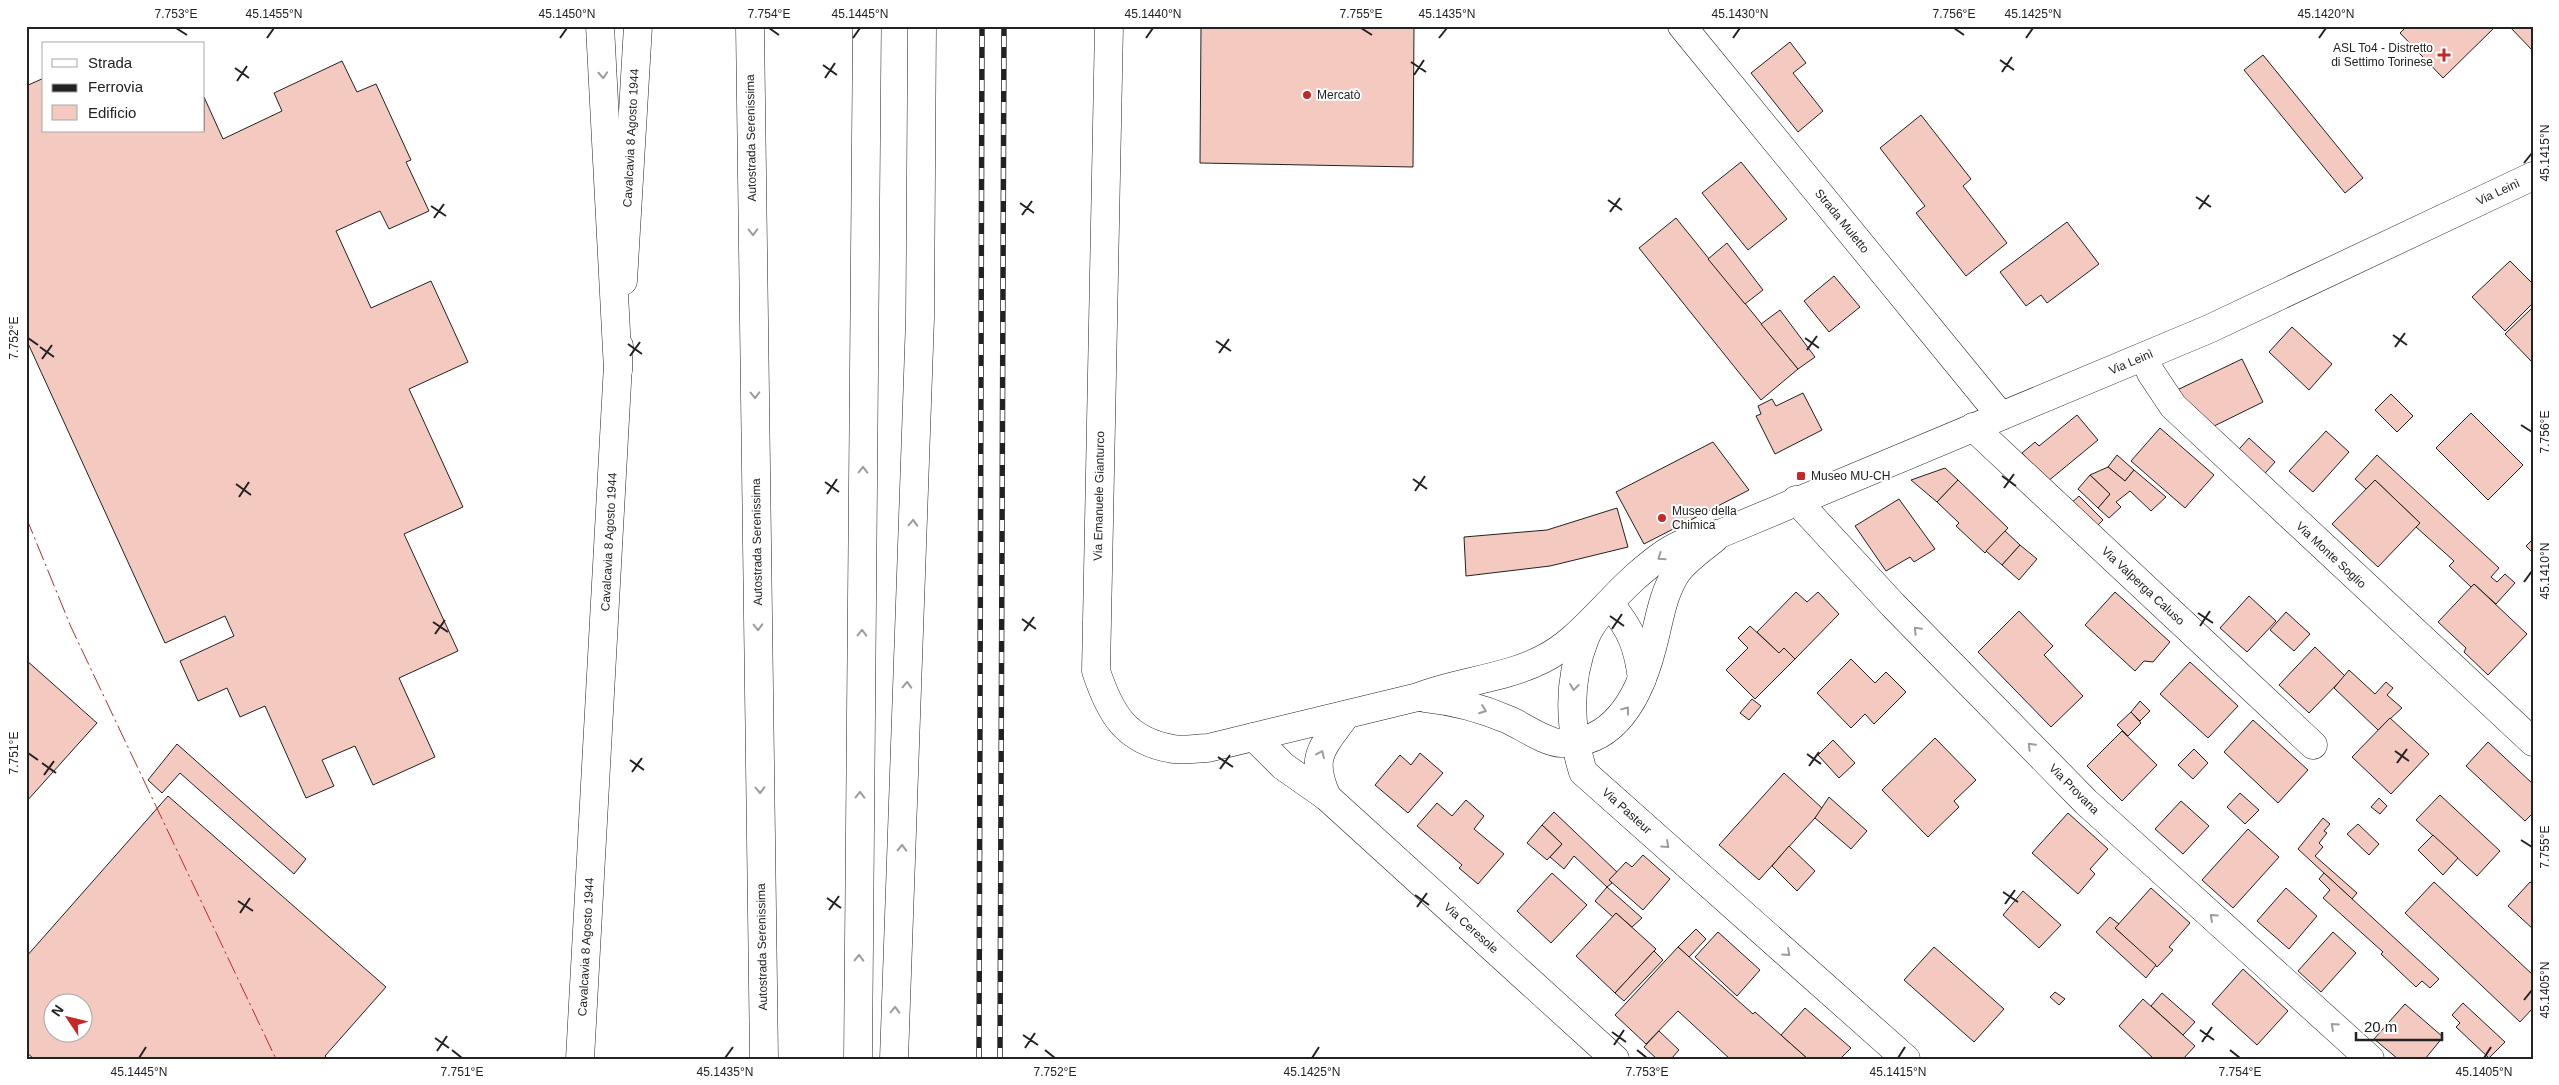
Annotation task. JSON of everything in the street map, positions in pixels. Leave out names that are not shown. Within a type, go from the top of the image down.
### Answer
[{"type":"main road","points":[[600,26],[618,370]]},
{"type":"main road","name":"Cavalcavia 8 Agosto 1944","points":[[580,1059],[638,26]]},
{"type":"main road","name":"Autostrada Serenissima","points":[[750,26],[764,1059]]},
{"type":"main road","points":[[858,1059],[867,26]]},
{"type":"main road","points":[[894,1059],[920,328],[922,26]]},
{"type":"main road","name":"Via Emanuele Gianturco","points":[[1109,26],[1096,671],[1106,702],[1125,728],[1151,742],[1174,749],[1208,748],[1346,714]]},
{"type":"main road","name":"Strada Muletto","points":[[1682,26],[2000,416]]},
{"type":"main road","name":"Via Leinì","points":[[1722,533],[1796,500],[2144,357],[2533,176]]},
{"type":"main road","name":"Via Monte Soglio","points":[[2144,357],[2151,373],[2173,406],[2533,742]]},
{"type":"main road","name":"Via Valperga Caluso","points":[[1973,427],[2313,746]]},
{"type":"main road","name":"Via Provana","points":[[1796,500],[1893,605],[2086,802],[2370,1059]]},
{"type":"main road","points":[[1418,697],[1456,701],[1490,712],[1557,743],[1574,743],[1596,736],[1616,724],[1631,703],[1642,679],[1666,594],[1677,572],[1694,555],[1722,533]]},
{"type":"main road","name":"Via Pasteur","points":[[1722,533],[1682,544],[1664,554],[1632,580],[1610,603],[1585,636],[1578,660],[1571,714],[1574,743],[1583,772],[1906,1059]]},
{"type":"main road","points":[[1346,714],[1418,697],[1447,686],[1513,671],[1544,659],[1566,644],[1610,603],[1634,639],[1642,679]]},
{"type":"main road","name":"Via Ceresole","points":[[1327,797],[1320,780],[1317,764],[1330,736],[1346,714]]},
{"type":"main road","name":"Via Ceresole","points":[[1254,737],[1283,766],[1327,797],[1615,1059]]},
{"type":"building","name":"Mercatò","points":[[1201,26],[1414,26],[1413,167],[1200,163]]},
{"type":"building","name":"ASL To4 - Distretto di Settimo Torinese","points":[[2407,26],[2496,26],[2443,78],[2400,33]]},
{"type":"building","points":[[2509,26],[2533,26],[2533,51]]},
{"type":"building","points":[[1790,42],[1806,63],[1793,73],[1823,111],[1798,132],[1751,73]]},
{"type":"building","points":[[2263,55],[2363,178],[2345,193],[2244,70]]},
{"type":"building","points":[[342,61],[357,92],[376,84],[411,160],[406,162],[429,211],[389,229],[380,211],[336,231],[371,308],[431,281],[468,362],[409,389],[463,507],[404,534],[458,651],[399,678],[435,757],[373,785],[355,746],[322,760],[334,786],[306,798],[265,706],[240,717],[227,688],[198,701],[180,661],[234,636],[225,616],[165,643],[26,339],[26,86],[42,79],[42,132],[205,132],[205,99],[223,139],[282,111],[274,93]]},
{"type":"building","points":[[1921,115],[1971,179],[1963,186],[2007,243],[1966,276],[1916,213],[1925,206],[1880,148]]},
{"type":"building","points":[[1741,162],[1787,219],[1748,250],[1702,193]]},
{"type":"building","points":[[1676,218],[1798,369],[1761,400],[1639,248]]},
{"type":"building","points":[[2067,222],[2099,264],[2047,303],[2041,295],[2026,306],[2000,272]]},
{"type":"building","points":[[1727,243],[1763,290],[1745,304],[1708,259]]},
{"type":"building","points":[[2510,261],[2533,284],[2533,303],[2505,331],[2472,297]]},
{"type":"building","points":[[1834,276],[1860,307],[1829,332],[1804,301]]},
{"type":"building","points":[[2533,307],[2533,363],[2505,334]]},
{"type":"building","points":[[1780,310],[1815,357],[1798,369],[1761,324]]},
{"type":"building","points":[[2292,327],[2332,364],[2309,390],[2269,352]]},
{"type":"building","points":[[2242,359],[2263,402],[2206,430],[2175,391]]},
{"type":"building","points":[[1803,393],[1822,430],[1775,454],[1756,416],[1761,414],[1758,406],[1772,399],[1776,406]]},
{"type":"building","points":[[2391,394],[2413,416],[2397,432],[2375,410]]},
{"type":"building","points":[[2471,413],[2523,465],[2488,500],[2436,448]]},
{"type":"building","points":[[2077,415],[2098,440],[2047,482],[2022,453],[2035,442],[2039,446]]},
{"type":"building","points":[[2160,428],[2214,475],[2185,508],[2131,461]]},
{"type":"building","points":[[2326,431],[2349,452],[2313,492],[2289,471]]},
{"type":"building","points":[[2249,438],[2275,462],[2259,480],[2233,456]]},
{"type":"building","name":"Museo della Chimica","points":[[1713,442],[1749,490],[1644,544],[1616,492]]},
{"type":"building","points":[[2117,455],[2134,470],[2125,481],[2108,467]]},
{"type":"building","points":[[2377,455],[2499,568],[2491,577],[2497,582],[2505,574],[2515,583],[2496,604],[2474,584],[2471,587],[2449,566],[2454,561],[2416,527],[2420,523],[2375,480],[2366,489],[2355,479]]},
{"type":"building","points":[[2108,467],[2125,481],[2134,470],[2166,497],[2151,511],[2130,491],[2116,502],[2121,507],[2109,518],[2098,508],[2110,494],[2090,475]]},
{"type":"building","points":[[1945,468],[1958,480],[1937,502],[1911,480]]},
{"type":"building","points":[[2090,475],[2110,494],[2098,508],[2078,489]]},
{"type":"building","points":[[1958,480],[2008,528],[1985,553],[1956,526],[1959,523],[1937,502]]},
{"type":"building","points":[[2375,480],[2420,523],[2378,567],[2332,524]]},
{"type":"building","points":[[2079,496],[2103,520],[2094,529],[2068,506]]},
{"type":"building","points":[[1899,499],[1935,549],[1914,562],[1910,557],[1886,571],[1855,526]]},
{"type":"building","points":[[1617,508],[1628,547],[1550,566],[1466,576],[1464,537],[1547,530]]},
{"type":"building","points":[[2005,531],[2020,545],[2002,565],[1986,551]]},
{"type":"building","points":[[2533,539],[2533,553],[2526,546]]},
{"type":"building","points":[[2020,545],[2037,559],[2019,580],[2002,565]]},
{"type":"building","points":[[2474,584],[2527,634],[2488,675],[2464,652],[2466,648],[2438,622]]},
{"type":"building","points":[[1796,592],[1807,602],[1818,592],[1839,614],[1795,659],[1784,648],[1779,653],[1757,632]]},
{"type":"building","points":[[2115,592],[2170,642],[2153,662],[2144,661],[2135,671],[2085,625]]},
{"type":"building","points":[[2249,596],[2276,621],[2247,652],[2220,628]]},
{"type":"building","points":[[2019,611],[2053,646],[2044,655],[2083,696],[2051,727],[1978,652]]},
{"type":"building","points":[[2286,612],[2310,634],[2294,651],[2270,630]]},
{"type":"building","points":[[1750,626],[1779,653],[1784,648],[1795,659],[1755,699],[1726,670],[1748,648],[1738,638]]},
{"type":"building","points":[[2315,647],[2345,676],[2309,713],[2279,685]]},
{"type":"building","points":[[1851,659],[1875,683],[1886,672],[1906,692],[1874,724],[1865,714],[1851,728],[1817,693]]},
{"type":"building","points":[[26,660],[97,723],[26,802]]},
{"type":"building","points":[[2190,662],[2238,706],[2208,738],[2160,694]]},
{"type":"building","points":[[2349,670],[2375,694],[2386,682],[2393,688],[2387,695],[2402,708],[2378,730],[2334,688]]},
{"type":"building","points":[[1752,699],[1761,706],[1749,720],[1740,713]]},
{"type":"building","points":[[2140,701],[2150,711],[2140,721],[2131,712]]},
{"type":"building","points":[[2131,712],[2141,723],[2128,736],[2117,725]]},
{"type":"building","points":[[2390,718],[2429,754],[2391,794],[2352,757]]},
{"type":"building","points":[[2253,720],[2308,770],[2278,803],[2224,752]]},
{"type":"building","points":[[2122,731],[2157,765],[2122,801],[2087,766]]},
{"type":"building","points":[[1935,738],[1976,780],[1954,801],[1959,807],[1928,837],[1882,790]]},
{"type":"building","points":[[1833,740],[1855,763],[1839,778],[1818,755]]},
{"type":"building","points":[[2488,742],[2533,784],[2533,813],[2525,821],[2466,766]]},
{"type":"building","points":[[177,744],[306,859],[294,874],[180,773],[162,793],[148,780]]},
{"type":"building","points":[[2194,749],[2208,763],[2193,779],[2178,765]]},
{"type":"building","points":[[1420,753],[1443,773],[1408,813],[1375,785],[1400,755],[1411,765]]},
{"type":"building","points":[[1784,773],[1823,809],[1759,880],[1719,845]]},
{"type":"building","points":[[2240,793],[2259,810],[2245,824],[2227,807]]},
{"type":"building","points":[[2440,795],[2500,851],[2477,876],[2416,820]]},
{"type":"building","points":[[168,796],[386,987],[325,1056],[328,1059],[34,1059],[26,1052],[26,957]]},
{"type":"building","points":[[1829,797],[1867,831],[1851,849],[1815,818]]},
{"type":"building","points":[[2379,798],[2387,806],[2380,814],[2371,807]]},
{"type":"building","points":[[1466,800],[1484,816],[1474,829],[1504,854],[1478,884],[1459,868],[1462,865],[1417,826],[1437,803],[1452,816]]},
{"type":"building","points":[[2181,801],[2209,826],[2183,854],[2155,829]]},
{"type":"building","points":[[1554,812],[1617,872],[1609,880],[1612,883],[1607,887],[1574,856],[1564,869],[1550,857],[1562,844],[1542,825]]},
{"type":"building","points":[[2068,813],[2108,849],[2090,869],[2095,874],[2078,894],[2032,853]]},
{"type":"building","points":[[2323,818],[2330,824],[2324,831],[2327,833],[2319,843],[2323,847],[2315,856],[2357,893],[2352,899],[2298,849]]},
{"type":"building","points":[[2358,824],[2379,844],[2369,855],[2347,834]]},
{"type":"building","points":[[1542,825],[1562,844],[1547,860],[1527,843]]},
{"type":"building","points":[[2248,829],[2279,857],[2233,908],[2202,880]]},
{"type":"building","points":[[2433,835],[2458,858],[2443,875],[2418,850]]},
{"type":"building","points":[[1789,846],[1815,871],[1797,891],[1772,866]]},
{"type":"building","points":[[1643,855],[1670,879],[1643,910],[1609,880],[1626,862],[1632,867]]},
{"type":"building","points":[[1552,873],[1587,905],[1551,943],[1517,911]]},
{"type":"building","points":[[2324,873],[2439,979],[2430,988],[2422,981],[2416,987],[2381,954],[2383,952],[2323,898],[2330,890],[2319,879]]},
{"type":"building","points":[[2434,882],[2533,975],[2533,1008],[2520,1022],[2405,913]]},
{"type":"building","points":[[2530,882],[2533,884],[2533,929],[2508,906]]},
{"type":"building","points":[[1607,887],[1642,918],[1632,927],[1616,913],[1613,917],[1595,901]]},
{"type":"building","points":[[2151,888],[2190,923],[2169,947],[2173,950],[2157,967],[2115,928]]},
{"type":"building","points":[[2286,888],[2317,916],[2289,949],[2257,921]]},
{"type":"building","points":[[2023,891],[2061,925],[2039,948],[2003,915]]},
{"type":"building","points":[[1616,913],[1656,949],[1615,993],[1576,956]]},
{"type":"building","points":[[2110,917],[2119,924],[2115,928],[2156,965],[2146,978],[2096,932]]},
{"type":"building","points":[[1696,929],[1706,939],[1689,957],[1678,947]]},
{"type":"building","points":[[1718,932],[1760,970],[1737,996],[1695,957]]},
{"type":"building","points":[[2333,932],[2356,953],[2321,992],[2298,971]]},
{"type":"building","points":[[1678,947],[1753,1014],[1755,1012],[1808,1059],[1730,1059],[1678,1011],[1646,1044],[1615,1015]]},
{"type":"building","points":[[1934,947],[2004,1009],[1974,1042],[1904,980]]},
{"type":"building","points":[[1654,951],[1663,960],[1624,1001],[1615,993]]},
{"type":"building","points":[[2243,969],[2288,1011],[2257,1045],[2212,1004]]},
{"type":"building","points":[[2055,992],[2065,999],[2059,1005],[2050,997]]},
{"type":"building","points":[[2162,993],[2195,1022],[2183,1035],[2151,1006]]},
{"type":"building","points":[[2143,999],[2195,1046],[2183,1059],[2154,1059],[2119,1026]]},
{"type":"building","points":[[2463,1003],[2505,1042],[2489,1058],[2456,1027],[2460,1023],[2452,1015]]},
{"type":"building","points":[[2405,1004],[2443,1037],[2425,1059],[2398,1059],[2374,1039]]},
{"type":"building","points":[[1805,1008],[1851,1048],[1840,1059],[1808,1059],[1781,1035]]},
{"type":"building","points":[[1659,1031],[1679,1050],[1671,1059],[1657,1059],[1644,1047]]},
{"type":"railway","points":[[979,1059],[982,26]]},
{"type":"railway","points":[[1000,1059],[1004,26]]},
{"type":"power","points":[[26,517],[71,627],[276,1059]]},
{"type":"place","name":"ASL To4 - Distretto di Settimo Torinese","points":[[2444,55]]},
{"type":"place","name":"Mercatò","points":[[1307,95]]},
{"type":"place","name":"Museo MU-CH","points":[[1801,476]]},
{"type":"place","name":"Museo della Chimica","points":[[1662,518]]}]
